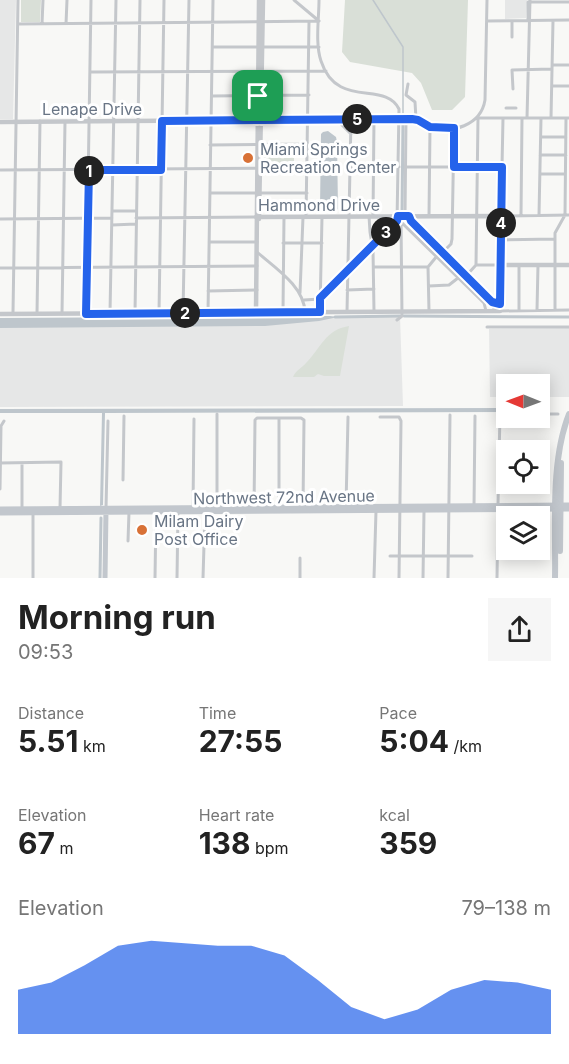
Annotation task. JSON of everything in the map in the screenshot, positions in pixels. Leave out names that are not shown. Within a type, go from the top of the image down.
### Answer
[{"type":"main road","points":[[557,578],[561,458],[568,418]]},
{"type":"main road","name":"Northwest 72nd Avenue","points":[[334,508],[346,506],[376,508]]},
{"type":"main road","name":"Northwest 72nd Avenue","points":[[0,511],[157,510],[178,512],[218,507],[254,509]]},
{"type":"main road","name":"Northwest 72nd Avenue","points":[[106,510],[129,512],[193,508],[496,507]]},
{"type":"main road","name":"Northwest 72nd Avenue","points":[[550,507],[569,507]]},
{"type":"main road","name":"Northwest 72nd Avenue","points":[[0,511],[22,509],[33,511]]},
{"type":"main road","points":[[105,578],[106,510]]},
{"type":"street","points":[[13,314],[18,0]]},
{"type":"street","points":[[42,24],[43,0]]},
{"type":"street","points":[[66,24],[67,0]]},
{"type":"street","points":[[86,314],[91,0]]},
{"type":"street","points":[[110,314],[116,0]]},
{"type":"street","points":[[135,314],[140,0]]},
{"type":"street","points":[[159,313],[165,0]]},
{"type":"street","points":[[183,313],[189,0]]},
{"type":"street","points":[[208,313],[213,0]]},
{"type":"street","points":[[256,312],[261,0]]},
{"type":"street","points":[[294,0],[319,21]]},
{"type":"street","points":[[319,0],[320,58],[326,71],[335,83],[346,90],[389,97],[398,107],[402,220],[402,317],[397,320]]},
{"type":"street","points":[[466,276],[476,265],[478,117],[485,100],[487,0]]},
{"type":"street","points":[[527,118],[529,1],[569,2]]},
{"type":"street","points":[[18,24],[319,21]]},
{"type":"street","points":[[487,21],[569,21]]},
{"type":"street","points":[[512,21],[512,37]]},
{"type":"street","points":[[551,118],[553,21]]},
{"type":"street","points":[[300,293],[307,193],[309,22]]},
{"type":"street","points":[[212,47],[319,47]]},
{"type":"street","points":[[513,89],[512,70],[569,65]]},
{"type":"street","points":[[90,72],[326,71]]},
{"type":"street","points":[[408,84],[406,95],[415,102],[416,119],[430,127],[466,126],[478,117],[568,118],[565,174],[567,215],[555,231],[555,310]]},
{"type":"street","points":[[552,86],[569,86]]},
{"type":"street","points":[[212,96],[309,95]]},
{"type":"street","points":[[506,108],[516,108]]},
{"type":"street","points":[[511,109],[511,118]]},
{"type":"street","points":[[500,311],[503,118]]},
{"type":"street","points":[[521,215],[522,118]]},
{"type":"street","points":[[539,215],[541,118]]},
{"type":"street","points":[[336,119],[351,134]]},
{"type":"street","points":[[347,312],[351,119]]},
{"type":"street","points":[[374,119],[374,168],[369,231],[373,246],[374,311]]},
{"type":"street","points":[[304,300],[320,298],[402,220],[406,167],[406,119]]},
{"type":"street","name":"Lenape Drive","points":[[0,122],[416,119]]},
{"type":"street","points":[[37,314],[40,121]]},
{"type":"street","points":[[62,314],[65,122]]},
{"type":"street","points":[[429,216],[430,127]]},
{"type":"street","points":[[443,252],[452,242],[454,128]]},
{"type":"street","points":[[540,137],[566,137]]},
{"type":"street","points":[[210,145],[308,144]]},
{"type":"street","points":[[540,155],[566,155]]},
{"type":"street","points":[[350,168],[399,167]]},
{"type":"street","points":[[406,167],[502,167]]},
{"type":"street","points":[[0,170],[307,168]]},
{"type":"street","points":[[540,174],[565,174]]},
{"type":"street","points":[[210,193],[307,193]]},
{"type":"street","points":[[112,211],[136,211]]},
{"type":"street","points":[[501,216],[567,215]]},
{"type":"street","name":"Hammond Drive","points":[[136,218],[371,216],[402,220],[429,216],[501,216]]},
{"type":"street","points":[[283,312],[284,217]]},
{"type":"street","points":[[320,312],[322,217]]},
{"type":"street","points":[[0,219],[112,218]]},
{"type":"street","points":[[402,220],[411,221],[493,303],[500,304]]},
{"type":"street","points":[[402,220],[484,303],[486,311]]},
{"type":"street","points":[[112,225],[136,225]]},
{"type":"street","points":[[501,240],[555,239]]},
{"type":"street","points":[[209,242],[257,242]]},
{"type":"street","points":[[283,243],[321,243]]},
{"type":"street","points":[[257,252],[300,293],[304,300],[305,312]]},
{"type":"street","points":[[429,311],[428,267],[437,256]]},
{"type":"street","points":[[476,265],[569,265]]},
{"type":"street","points":[[537,265],[537,310]]},
{"type":"street","points":[[0,268],[257,266]]},
{"type":"street","points":[[519,266],[519,310]]},
{"type":"street","points":[[374,267],[428,267]]},
{"type":"street","points":[[429,285],[449,285],[458,278]]},
{"type":"street","points":[[347,290],[374,289]]},
{"type":"street","points":[[208,291],[256,290]]},
{"type":"street","points":[[0,314],[569,310]]},
{"type":"street","points":[[487,327],[569,326]]},
{"type":"street","points":[[217,414],[218,507]]},
{"type":"street","points":[[550,414],[558,414]]},
{"type":"street","points":[[448,578],[450,415]]},
{"type":"street","points":[[123,480],[124,416]]},
{"type":"street","points":[[474,416],[474,507]]},
{"type":"street","points":[[346,506],[348,417]]},
{"type":"street","points":[[380,417],[399,417],[401,421],[399,578]]},
{"type":"street","points":[[279,418],[279,509]]},
{"type":"street","points":[[254,509],[256,419],[279,418],[303,419],[303,509]]},
{"type":"street","points":[[193,508],[194,419]]},
{"type":"street","points":[[0,489],[0,428],[4,421]]},
{"type":"street","points":[[106,510],[108,421]]},
{"type":"street","points":[[498,506],[500,428]]},
{"type":"street","points":[[0,463],[61,462],[60,511]]},
{"type":"street","points":[[22,463],[22,509]]},
{"type":"street","points":[[374,578],[376,508]]},
{"type":"street","points":[[423,508],[423,578]]},
{"type":"street","points":[[203,578],[205,509]]},
{"type":"street","points":[[155,578],[157,510]]},
{"type":"street","points":[[33,511],[33,578]]},
{"type":"street","points":[[128,541],[129,512]]},
{"type":"street","points":[[177,578],[178,512]]},
{"type":"street","points":[[390,556],[472,556]]},
{"type":"street","points":[[300,558],[300,578]]},
{"type":"street","points":[[497,560],[497,578]]},
{"type":"shaded area","points":[[0,0],[16,0],[13,119],[0,119]]},
{"type":"shaded area","points":[[21,0],[41,0],[40,22],[21,22]]},
{"type":"shaded area","points":[[345,0],[468,0],[465,97],[452,110],[432,110],[421,83],[412,73],[350,62],[342,52]]},
{"type":"shaded area","points":[[505,0],[527,0],[526,18],[505,19]]},
{"type":"shaded area","points":[[328,131],[336,137],[337,142],[338,209],[334,212],[323,211],[320,207],[321,134]]},
{"type":"shaded area","points":[[263,146],[305,146],[305,151],[294,151],[294,166],[263,166]]},
{"type":"shaded area","points":[[400,316],[403,406],[0,407],[0,326]]},
{"type":"shaded area","points":[[338,317],[265,326],[0,328],[0,318]]},
{"type":"shaded area","points":[[349,326],[340,376],[318,374],[314,377],[293,377],[324,340],[334,331]]},
{"type":"shaded area","points":[[569,328],[569,397],[550,397],[550,374],[496,374],[496,397],[490,397],[489,329]]},
{"type":"shaded area","points":[[496,408],[496,412],[105,413],[103,505],[100,506],[102,413],[0,413],[0,409]]},
{"type":"waterway","points":[[373,0],[403,47],[403,117]]},
{"type":"waterway","points":[[402,215],[403,121]]},
{"type":"waterway","points":[[404,218],[495,309]]},
{"type":"waterway","points":[[335,317],[400,316]]},
{"type":"waterway","points":[[404,316],[569,317]]},
{"type":"waterway","points":[[100,578],[101,518]]},
{"type":"place","name":"Miami Springs Recreation Center","points":[[248,158]]},
{"type":"place","name":"Milam Dairy Post Office","points":[[142,530]]},
{"type":"route","points":[[258,96],[262,96],[261,120],[416,119],[430,127],[454,128],[454,167],[502,167],[500,304],[492,302],[411,221],[409,216],[398,216],[397,221],[320,298],[320,312],[86,314],[89,170],[161,170],[162,121],[258,120],[258,96]]}]
